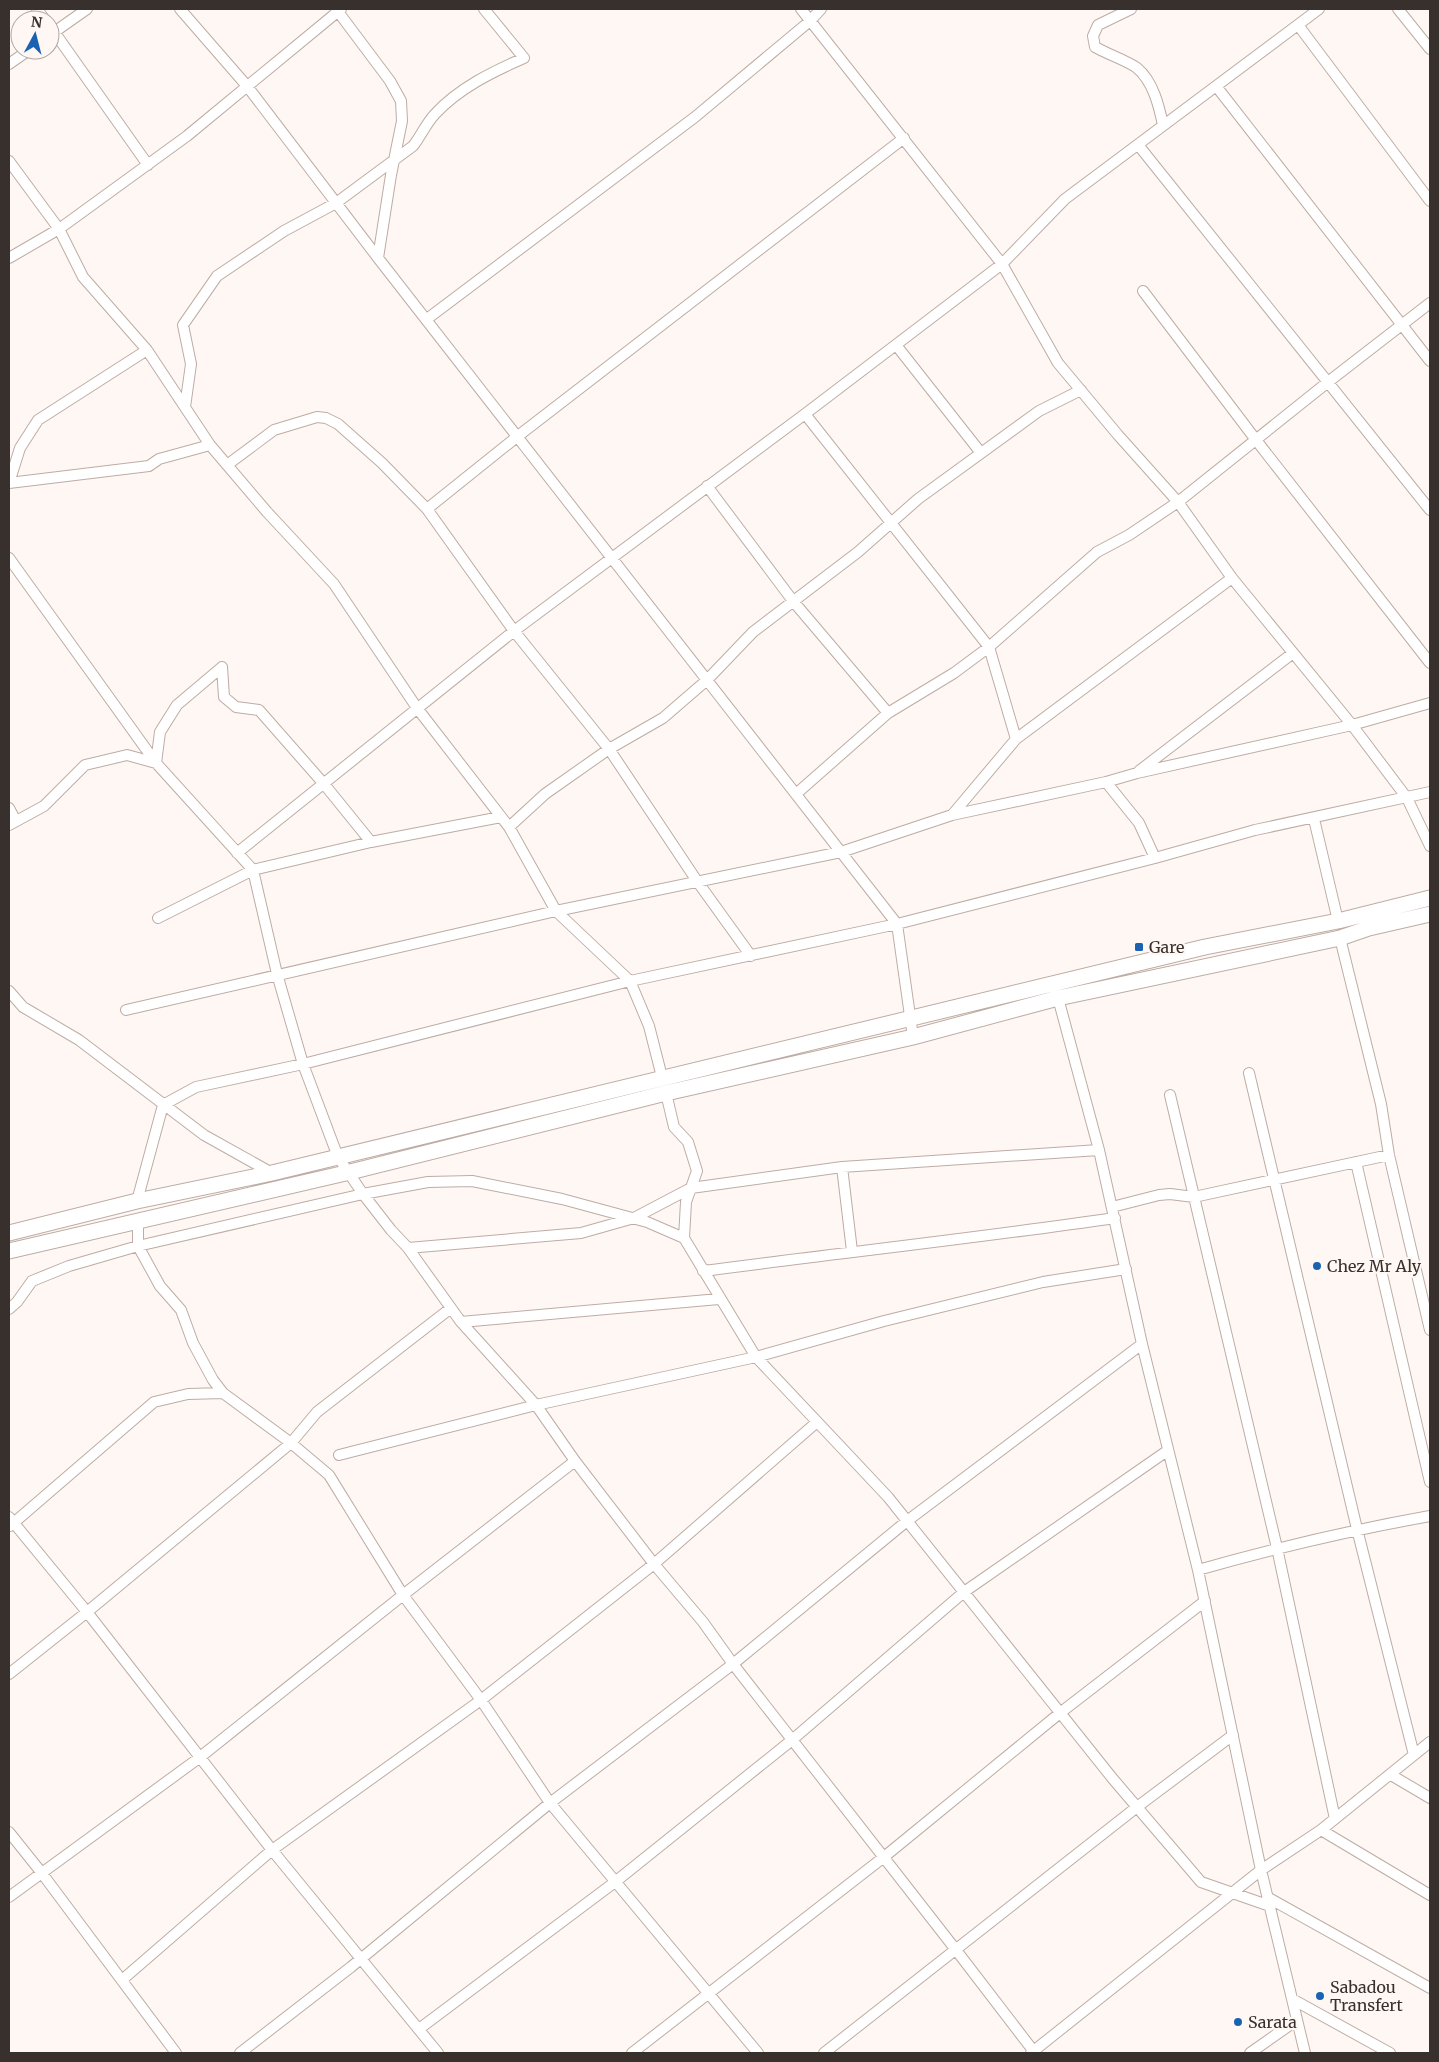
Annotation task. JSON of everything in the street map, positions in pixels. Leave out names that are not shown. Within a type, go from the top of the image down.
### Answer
[{"type":"main road","points":[[9,1233],[137,1201],[272,1173],[662,1077],[909,1020],[1054,983],[1205,948],[1338,921],[1430,898]]},
{"type":"main road","points":[[9,1251],[350,1172],[666,1093],[913,1037],[1058,998],[1340,938],[1369,928],[1430,914]]},
{"type":"main road","points":[[1054,983],[1058,998]]},
{"type":"street","points":[[60,26],[87,9]]},
{"type":"street","points":[[180,9],[247,86],[378,258],[428,319],[611,558],[897,924],[909,1020],[913,1037]]},
{"type":"street","points":[[185,407],[192,364],[184,325],[216,276],[284,231],[336,202],[413,146],[420,133],[436,113],[462,90],[490,73],[524,58],[484,9]]},
{"type":"street","points":[[801,9],[1002,264],[1058,363],[1178,502],[1232,578],[1352,725],[1407,798],[1430,846]]},
{"type":"street","points":[[428,319],[695,117],[810,21],[821,9]]},
{"type":"street","points":[[1131,9],[1098,25],[1093,36],[1095,47],[1137,68],[1148,82],[1159,108],[1163,125]]},
{"type":"street","points":[[237,853],[514,631],[1002,264],[1066,199],[1139,146],[1163,125],[1318,9]]},
{"type":"street","points":[[1398,9],[1430,49]]},
{"type":"street","points":[[9,258],[60,229],[188,136],[338,10],[390,81],[401,101],[402,121],[378,258]]},
{"type":"street","points":[[1298,25],[1430,201]]},
{"type":"street","points":[[60,43],[148,165]]},
{"type":"street","points":[[1216,86],[1430,361]]},
{"type":"street","points":[[427,509],[518,436],[904,138]]},
{"type":"street","points":[[1139,146],[1430,510]]},
{"type":"street","points":[[9,161],[60,229],[83,277],[147,350],[210,445],[267,512],[334,584],[417,708],[509,827],[556,911],[630,981],[649,1026],[662,1077]]},
{"type":"street","points":[[1143,291],[1256,440],[1430,663]]},
{"type":"street","points":[[796,794],[888,713],[954,673],[989,647],[1097,552],[1129,535],[1178,502],[1328,382],[1430,304]]},
{"type":"street","points":[[896,345],[981,453]]},
{"type":"street","points":[[147,350],[38,420],[20,448],[9,483],[149,466],[159,459],[210,445]]},
{"type":"street","points":[[509,827],[545,794],[609,749],[663,718],[707,680],[753,632],[858,552],[918,499],[1040,411],[1081,390]]},
{"type":"street","points":[[805,414],[989,647],[1016,739]]},
{"type":"street","points":[[227,465],[274,430],[317,417],[326,418],[338,424],[382,463],[427,509],[514,631],[609,749],[697,881],[751,956]]},
{"type":"street","points":[[707,486],[794,601],[888,713]]},
{"type":"street","points":[[9,558],[156,763],[253,870],[277,974],[303,1064],[338,1156],[363,1194],[391,1230],[408,1248],[461,1322],[536,1405],[575,1461],[654,1564],[703,1622],[733,1664],[956,1950],[1033,2053],[1261,1870],[1321,1830],[1430,1742]]},
{"type":"street","points":[[952,815],[1016,739],[1232,578]]},
{"type":"street","points":[[1137,773],[1293,653]]},
{"type":"street","points":[[156,763],[160,732],[177,705],[222,667],[224,697],[236,707],[259,710],[324,784],[371,842]]},
{"type":"street","points":[[126,1010],[556,911],[841,852],[952,815],[1106,782],[1137,773],[1352,725],[1430,703]]},
{"type":"street","points":[[9,808],[12,823],[44,806],[85,765],[127,755],[156,763]]},
{"type":"street","points":[[1106,782],[1139,823],[1155,858]]},
{"type":"street","points":[[137,1201],[163,1105],[196,1087],[303,1064],[630,981],[897,924],[1155,858],[1255,830],[1314,819],[1430,792]]},
{"type":"street","points":[[158,918],[253,870],[371,842],[500,817]]},
{"type":"street","points":[[1314,819],[1338,921]]},
{"type":"street","points":[[1340,938],[1381,1104],[1389,1155],[1430,1330]]},
{"type":"street","points":[[9,991],[23,1008],[79,1040],[204,1135],[272,1173]]},
{"type":"street","points":[[1058,998],[1099,1150],[1167,1451],[1198,1570],[1261,1870],[1305,2053]]},
{"type":"street","points":[[1249,1073],[1357,1529],[1414,1755]]},
{"type":"street","points":[[666,1093],[674,1127],[688,1142],[697,1171],[686,1202],[684,1238],[702,1271],[756,1357],[888,1497],[1137,1807],[1202,1882],[1232,1893],[1269,1901],[1430,1988]]},
{"type":"street","points":[[1170,1095],[1277,1548],[1334,1819]]},
{"type":"street","points":[[408,1248],[580,1233],[634,1218],[691,1188],[842,1167],[1099,1150]]},
{"type":"street","points":[[1112,1207],[1159,1195],[1170,1194],[1194,1197],[1389,1155]]},
{"type":"street","points":[[1356,1162],[1430,1482]]},
{"type":"street","points":[[842,1167],[852,1251]]},
{"type":"street","points":[[9,1309],[17,1302],[32,1281],[69,1266],[138,1246],[363,1194],[428,1182],[472,1180],[562,1199],[647,1222],[684,1238]]},
{"type":"street","points":[[702,1271],[852,1251],[1000,1235],[1115,1218]]},
{"type":"street","points":[[138,1221],[138,1246],[160,1286],[180,1310],[192,1343],[213,1380],[223,1393],[291,1443],[328,1475],[403,1595],[480,1700],[550,1804],[758,2053]]},
{"type":"street","points":[[340,1456],[536,1405],[756,1357],[884,1321],[1043,1282],[1126,1269]]},
{"type":"street","points":[[461,1322],[719,1299]]},
{"type":"street","points":[[9,1674],[88,1612],[291,1443],[317,1412],[451,1308]]},
{"type":"street","points":[[240,2053],[361,1958],[550,1804],[733,1664],[907,1521],[1142,1344]]},
{"type":"street","points":[[223,1393],[188,1394],[154,1402],[10,1522],[88,1612],[272,1850],[438,2053]]},
{"type":"street","points":[[122,1980],[272,1850],[480,1700],[654,1564],[817,1422]]},
{"type":"street","points":[[419,2029],[615,1882],[792,1740],[964,1592],[1167,1451]]},
{"type":"street","points":[[9,1896],[199,1758],[575,1461]]},
{"type":"street","points":[[1198,1570],[1277,1548],[1357,1529],[1430,1516]]},
{"type":"street","points":[[632,2053],[884,1857],[1060,1713],[1205,1600]]},
{"type":"street","points":[[824,2053],[1137,1807],[1233,1735]]},
{"type":"street","points":[[1391,1775],[1430,1798]]},
{"type":"street","points":[[1321,1830],[1430,1895]]},
{"type":"street","points":[[9,1832],[176,2053]]},
{"type":"street","points":[[1292,1999],[1390,2053]]},
{"type":"street","points":[[1250,2053],[1298,2020]]},
{"type":"place","name":"Gare","points":[[1139,947]]},
{"type":"place","name":"Chez Mr Aly","points":[[1317,1266]]},
{"type":"place","name":"Sabadou Transfert","points":[[1320,1996]]},
{"type":"place","name":"Sarata","points":[[1238,2022]]}]
